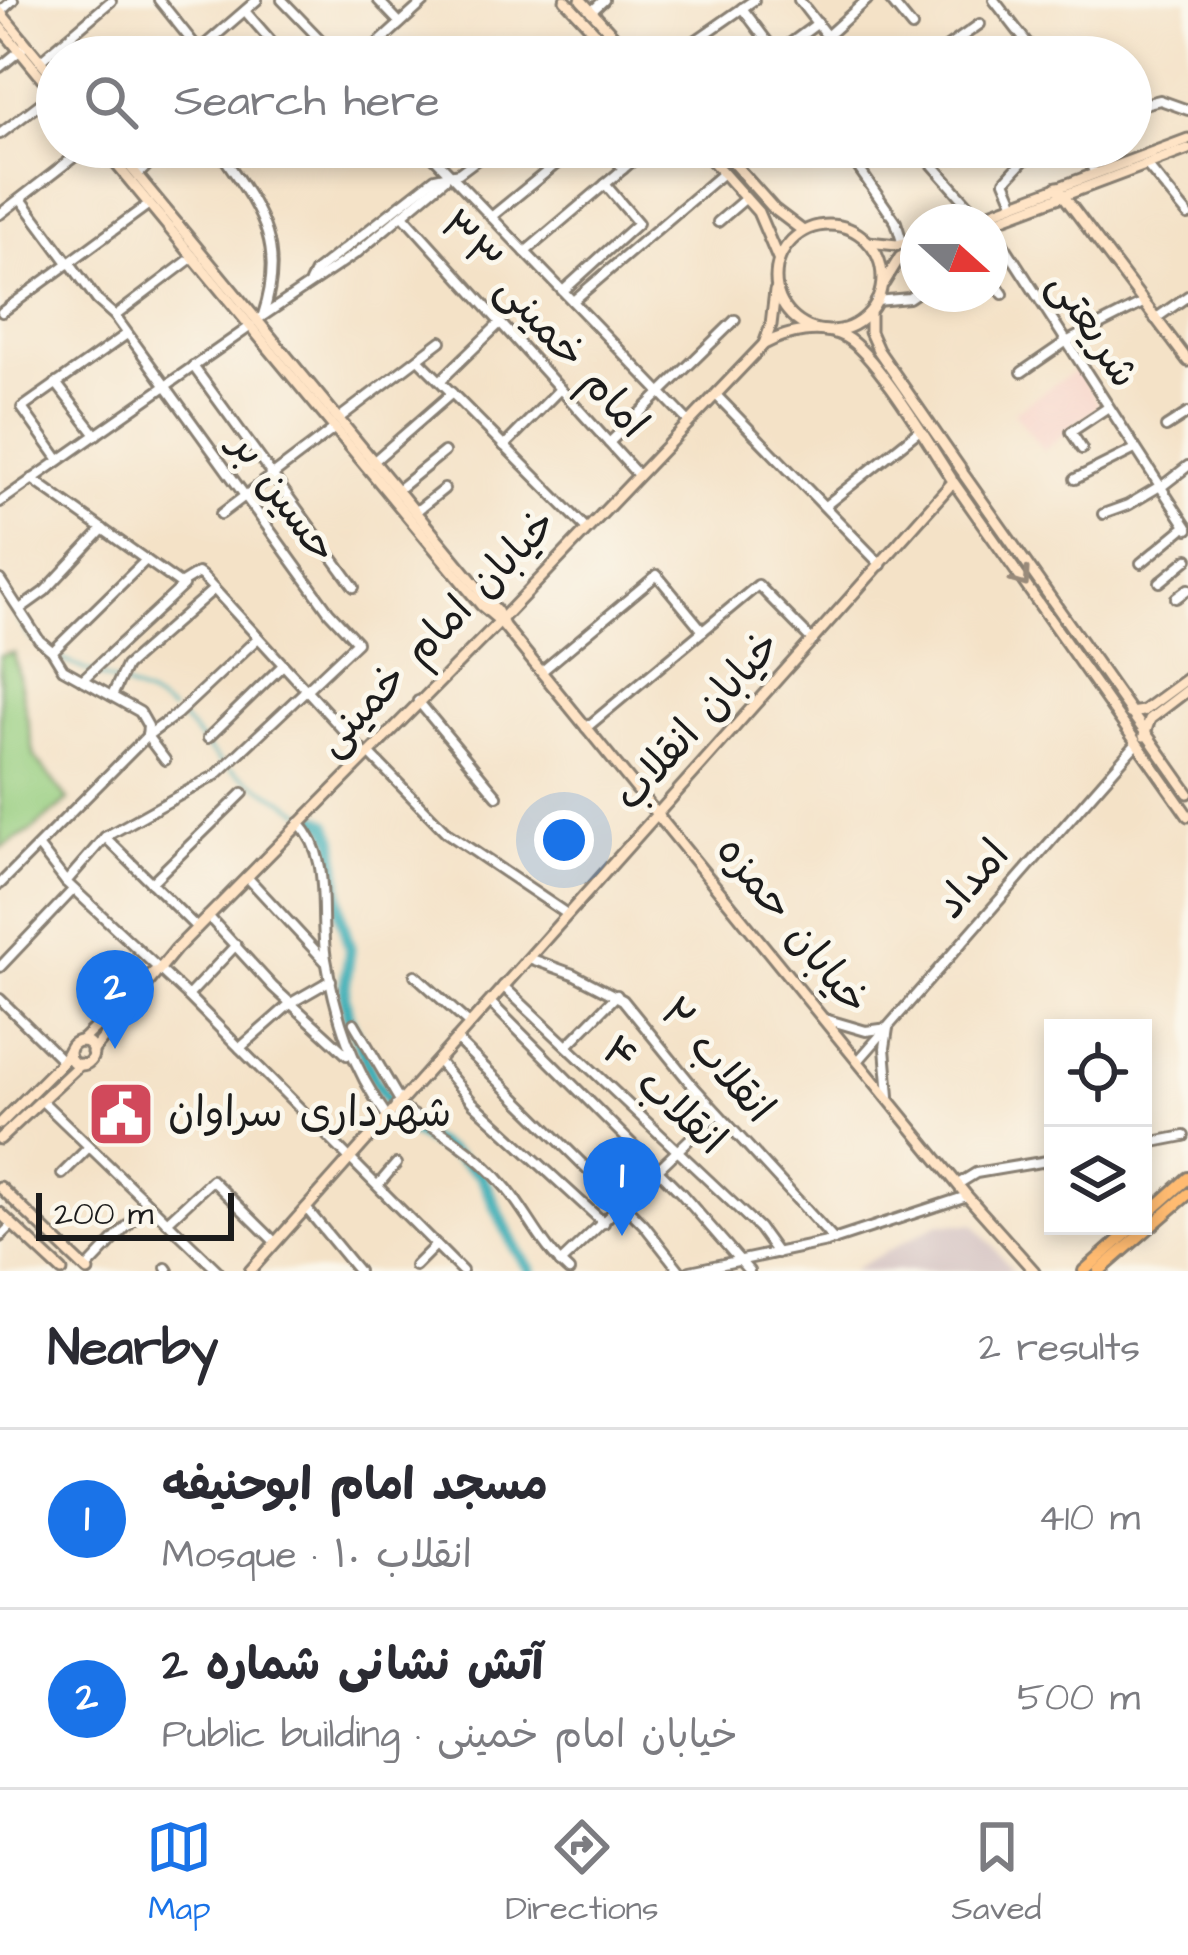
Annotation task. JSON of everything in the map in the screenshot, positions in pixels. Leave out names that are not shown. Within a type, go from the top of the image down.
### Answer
[{"type":"main road","points":[[565,0],[599,36]]},
{"type":"main road","points":[[581,0],[613,36]]},
{"type":"main road","points":[[0,12],[36,67]]},
{"type":"main road","points":[[0,27],[36,58]]},
{"type":"main road","points":[[1152,152],[1188,139]]},
{"type":"main road","points":[[1152,162],[1188,149]]},
{"type":"main road","name":"خیابان حمزه","points":[[120,168],[257,321]]},
{"type":"main road","name":"خیابان حمزه","points":[[131,168],[481,605],[500,621],[1034,1271]]},
{"type":"main road","points":[[719,168],[764,221],[779,260]]},
{"type":"main road","points":[[725,175],[736,168]]},
{"type":"main road","points":[[738,168],[774,208],[803,231]]},
{"type":"main road","points":[[1008,212],[1105,168]]},
{"type":"main road","points":[[1008,208],[1133,168]]},
{"type":"main road","points":[[1060,191],[1188,361]]},
{"type":"main road","points":[[764,344],[779,260],[784,248],[803,231],[837,226],[868,242],[900,245]]},
{"type":"main road","points":[[764,344],[787,334],[849,327],[876,301],[880,270],[868,242]]},
{"type":"main road","points":[[900,260],[894,263],[869,324],[878,350],[1130,713],[1188,816]]},
{"type":"main road","points":[[776,278],[778,293],[791,315],[847,338],[858,348],[1142,739],[1188,793]]},
{"type":"main road","name":"خیابان امام خمینی","points":[[92,1052],[208,916],[500,621],[764,344]]},
{"type":"main road","name":"خیابان حمزه","points":[[339,423],[497,611],[500,621]]},
{"type":"main road","name":"خیابان انقلاب","points":[[257,1269],[275,1242],[953,481],[961,483],[963,473]]},
{"type":"main road","points":[[1130,713],[1143,710],[1188,678]]},
{"type":"main road","name":"امداد","points":[[1142,739],[1150,719],[1188,690]]},
{"type":"main road","name":"خیابان امام خمینی","points":[[81,1041],[159,969]]},
{"type":"main road","points":[[0,1124],[69,1050],[81,1041],[87,1043],[92,1052],[88,1061],[0,1139]]},
{"type":"main road","points":[[69,1050],[71,1060],[80,1064]]},
{"type":"main road","points":[[1152,1211],[1188,1178]]},
{"type":"main road","points":[[0,1187],[86,1270]]},
{"type":"main road","points":[[1099,1271],[1188,1194]]},
{"type":"main road","points":[[0,1213],[62,1271]]},
{"type":"main road","points":[[1084,1271],[1125,1235]]},
{"type":"street","points":[[0,12],[14,0]]},
{"type":"street","points":[[159,0],[183,36]]},
{"type":"street","points":[[215,36],[257,0]]},
{"type":"street","points":[[283,0],[317,36]]},
{"type":"street","points":[[378,0],[400,23]]},
{"type":"street","points":[[386,36],[426,0]]},
{"type":"street","points":[[591,12],[604,0]]},
{"type":"street","points":[[702,36],[754,0]]},
{"type":"street","points":[[799,0],[828,35],[867,0]]},
{"type":"street","points":[[890,0],[912,27]]},
{"type":"street","points":[[994,0],[1022,36]]},
{"type":"street","points":[[70,36],[111,1]]},
{"type":"street","points":[[742,8],[762,36]]},
{"type":"street","points":[[245,11],[267,36]]},
{"type":"street","points":[[801,36],[818,23]]},
{"type":"street","points":[[963,36],[980,24]]},
{"type":"street","points":[[0,67],[23,48]]},
{"type":"street","points":[[1152,102],[1160,100],[1188,110]]},
{"type":"street","points":[[0,134],[36,108]]},
{"type":"street","points":[[0,214],[60,168]]},
{"type":"street","points":[[140,172],[144,168]]},
{"type":"street","points":[[231,168],[261,211],[267,229],[270,289],[257,321]]},
{"type":"street","points":[[441,168],[689,422]]},
{"type":"street","points":[[0,502],[321,279],[464,168]]},
{"type":"street","points":[[491,217],[552,168]]},
{"type":"street","points":[[859,168],[900,231]]},
{"type":"street","name":"شریعتی","points":[[937,168],[970,204]]},
{"type":"street","points":[[1015,204],[1005,181],[1017,168]]},
{"type":"street","points":[[1092,168],[1094,172]]},
{"type":"street","points":[[1149,168],[1188,215]]},
{"type":"street","points":[[525,252],[623,169]]},
{"type":"street","points":[[573,301],[648,234],[725,175]]},
{"type":"street","points":[[309,284],[315,272],[428,183],[449,178]]},
{"type":"street","points":[[562,291],[638,223],[605,184]]},
{"type":"street","points":[[718,221],[746,198]]},
{"type":"street","name":"حسین بر","points":[[20,199],[97,300],[115,316],[329,612],[357,642],[305,690]]},
{"type":"street","points":[[2,312],[150,203]]},
{"type":"street","name":"امام خمینی ۳۳","points":[[403,215],[638,475]]},
{"type":"street","points":[[115,316],[194,256]]},
{"type":"street","name":"شریعتی","points":[[1008,264],[1187,527]]},
{"type":"street","points":[[1155,319],[1188,296]]},
{"type":"street","points":[[876,301],[900,299]]},
{"type":"street","points":[[1022,372],[1064,343],[1143,303]]},
{"type":"street","points":[[609,443],[735,320]]},
{"type":"street","points":[[440,381],[500,322]]},
{"type":"street","points":[[59,460],[22,408],[127,334]]},
{"type":"street","points":[[221,514],[441,341]]},
{"type":"street","points":[[418,359],[586,528]]},
{"type":"street","points":[[193,366],[354,586]]},
{"type":"street","points":[[56,382],[96,434]]},
{"type":"street","points":[[504,446],[560,389]]},
{"type":"street","points":[[373,462],[452,393]]},
{"type":"street","points":[[716,395],[880,565]]},
{"type":"street","points":[[1082,448],[1071,432],[1107,408]]},
{"type":"street","points":[[1166,427],[1188,412]]},
{"type":"street","points":[[825,506],[920,430]]},
{"type":"street","points":[[1075,479],[1135,449]]},
{"type":"street","points":[[401,487],[444,452]]},
{"type":"street","points":[[1103,514],[1128,506],[1188,466]]},
{"type":"street","points":[[32,479],[184,584]]},
{"type":"street","points":[[419,509],[445,489]]},
{"type":"street","points":[[1141,563],[1187,527]]},
{"type":"street","points":[[20,609],[45,591],[103,529]]},
{"type":"street","points":[[1160,582],[1188,559]]},
{"type":"street","points":[[52,651],[146,560]]},
{"type":"street","points":[[82,680],[198,574],[305,690],[460,843],[567,914]]},
{"type":"street","points":[[541,672],[658,575],[703,631]]},
{"type":"street","points":[[0,580],[63,669],[140,712],[148,726],[147,736],[166,760]]},
{"type":"street","points":[[586,728],[758,585],[813,641]]},
{"type":"street","points":[[112,697],[126,666],[214,589]]},
{"type":"street","points":[[1176,598],[1188,589]]},
{"type":"street","points":[[0,884],[147,736],[259,638]]},
{"type":"street","points":[[208,739],[283,665]]},
{"type":"street","points":[[0,967],[105,837],[216,776],[305,690]]},
{"type":"street","points":[[418,701],[497,796]]},
{"type":"street","name":"امداد","points":[[858,1061],[1142,739]]},
{"type":"street","points":[[151,883],[243,793]]},
{"type":"street","points":[[299,823],[319,851],[326,962],[351,1059]]},
{"type":"street","points":[[105,837],[197,928]]},
{"type":"street","points":[[38,847],[70,886],[188,996],[462,1271]]},
{"type":"street","points":[[247,877],[326,962]]},
{"type":"street","points":[[208,916],[351,1059],[387,1116]]},
{"type":"street","points":[[188,996],[236,945]]},
{"type":"street","name":"انقلاب ۲","points":[[527,958],[616,994],[834,1240]]},
{"type":"street","points":[[415,975],[470,1024]]},
{"type":"street","points":[[240,1048],[291,1003],[331,980]]},
{"type":"street","name":"انقلاب ۴","points":[[503,986],[759,1228],[777,1253]]},
{"type":"street","points":[[567,1046],[616,994]]},
{"type":"street","points":[[0,999],[63,1061]]},
{"type":"street","points":[[490,1002],[659,1170],[749,1271]]},
{"type":"street","points":[[823,1018],[866,1031],[888,1028],[889,1098]]},
{"type":"street","points":[[354,1023],[398,1103],[465,1145],[510,1192],[569,1271]]},
{"type":"street","points":[[456,1039],[624,1204],[680,1271]]},
{"type":"street","points":[[438,1061],[473,1103],[604,1223]]},
{"type":"street","points":[[40,1100],[218,1271]]},
{"type":"street","points":[[560,1263],[717,1113]]},
{"type":"street","points":[[1152,1142],[1184,1136]]},
{"type":"street","points":[[62,1174],[89,1147]]},
{"type":"street","points":[[958,1184],[976,1173],[1044,1162]]},
{"type":"street","points":[[378,1184],[396,1164]]},
{"type":"street","points":[[167,1222],[212,1180],[275,1242]]},
{"type":"street","points":[[690,1271],[834,1240],[968,1196]]},
{"type":"street","points":[[86,1270],[148,1204]]},
{"type":"street","points":[[306,1208],[358,1271]]},
{"type":"street","points":[[0,1237],[12,1225]]},
{"type":"street","points":[[415,1266],[436,1245]]},
{"type":"shaded area","points":[[1077,369],[1099,405],[1043,451],[1014,412]]},
{"type":"shaded area","points":[[938,1224],[974,1224],[1013,1271],[850,1271]]},
{"type":"green space","points":[[14,653],[35,757],[68,800],[31,831],[0,848],[0,655]]},
{"type":"waterway","points":[[0,588],[38,643]]},
{"type":"waterway","points":[[60,659],[172,711]]},
{"type":"waterway","points":[[181,718],[221,763]]},
{"type":"waterway","points":[[230,769],[302,812]]},
{"type":"waterway","points":[[313,817],[327,824],[334,839],[340,913],[350,949],[344,994],[348,1016],[388,1101]]},
{"type":"waterway","points":[[398,1123],[481,1175],[531,1271]]},
{"type":"place","name":"آتش نشانی شماره 2","points":[[115,1049]]},
{"type":"place","name":"شهرداری سراوان","points":[[121,1114]]},
{"type":"place","name":"مسجد امام ابوحنیفه","points":[[622,1236]]}]
